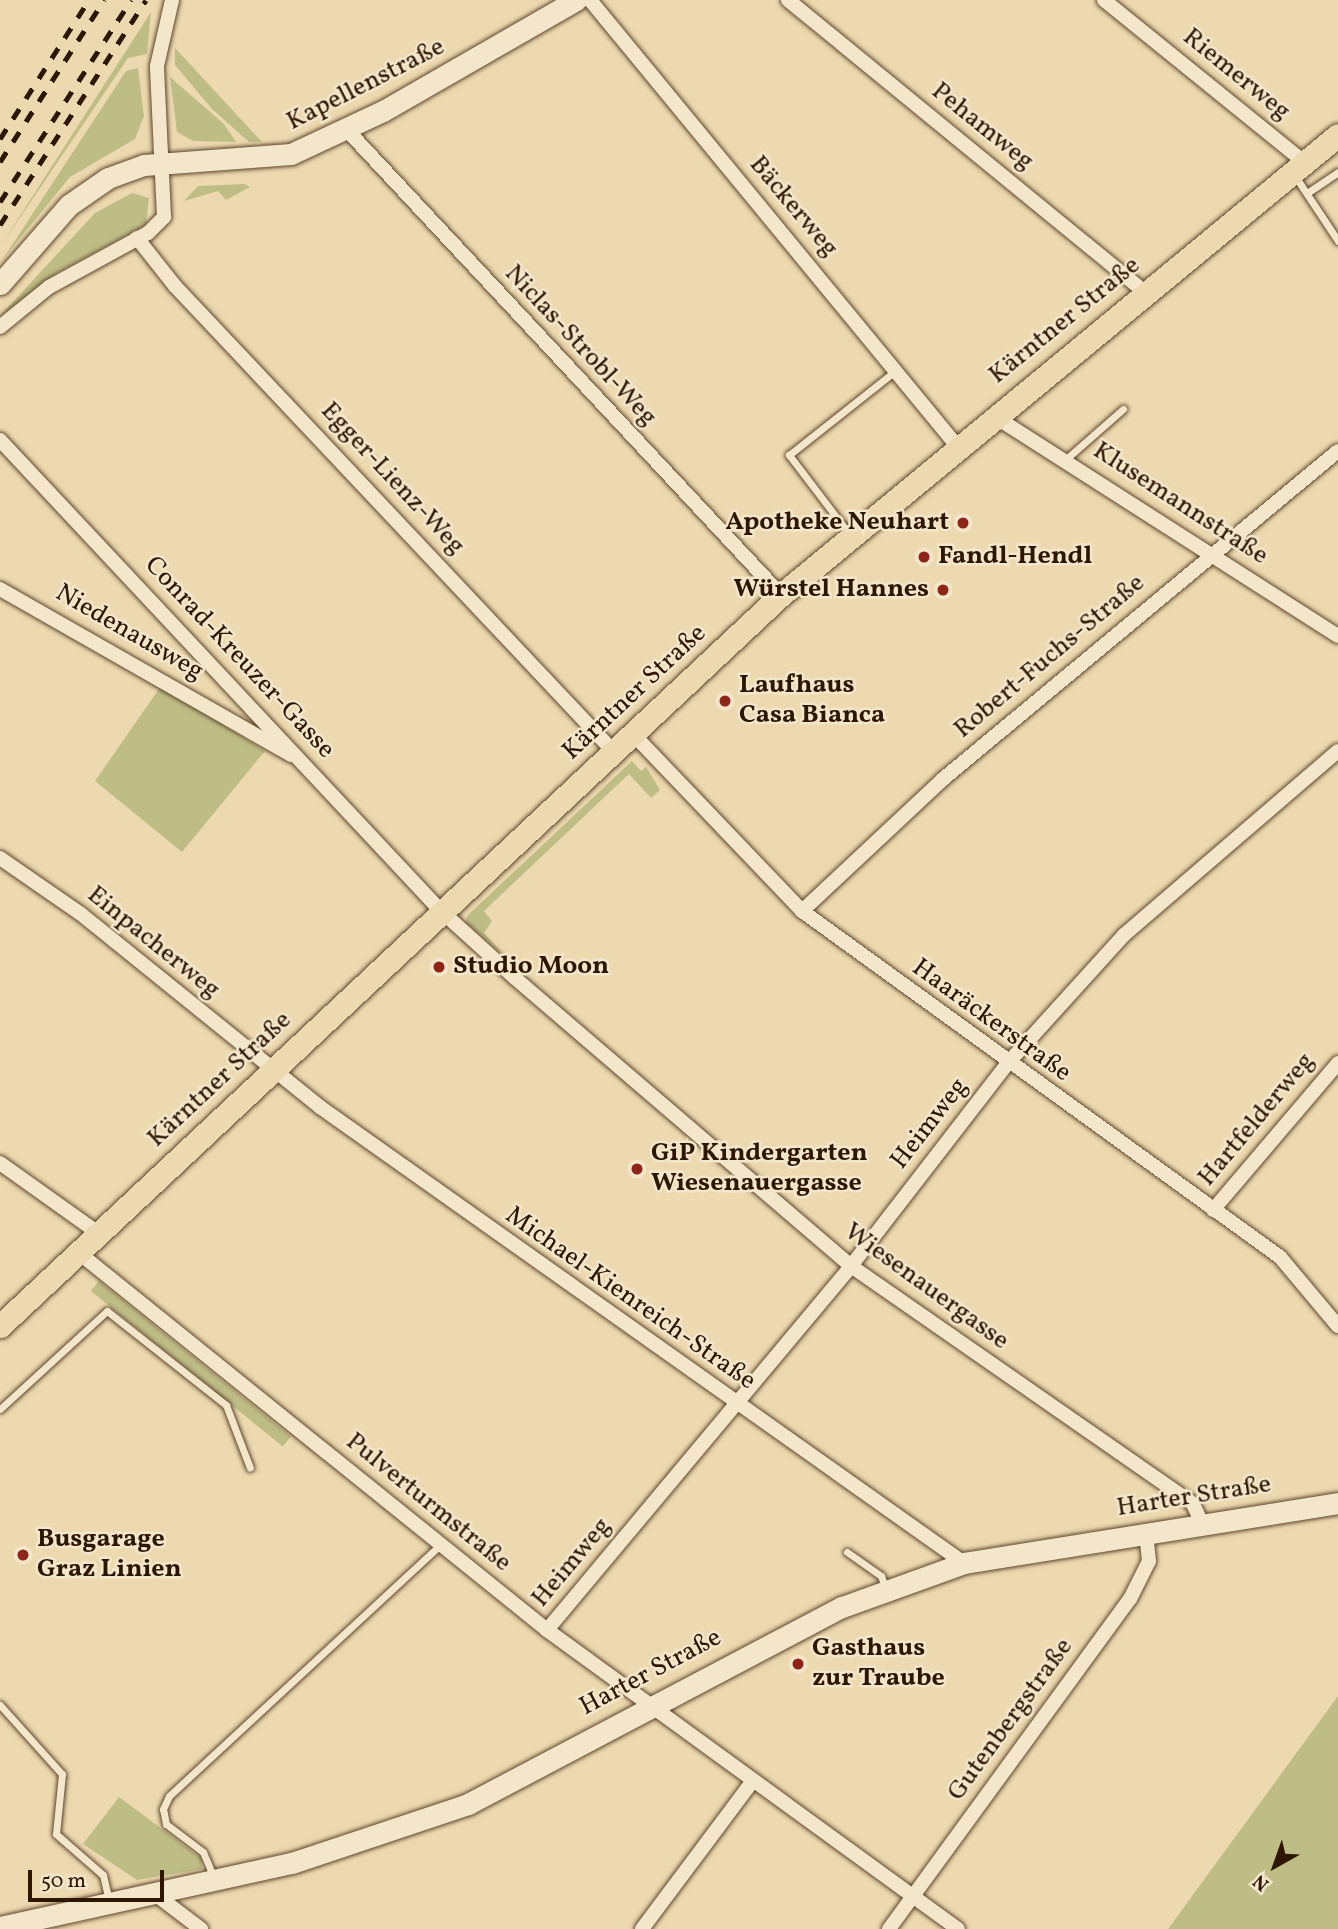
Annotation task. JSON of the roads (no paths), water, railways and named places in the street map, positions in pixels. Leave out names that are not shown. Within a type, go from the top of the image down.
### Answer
[{"type":"main road","name":"Kapellenstraße","points":[[0,284],[82,194],[121,172],[163,163],[279,157],[346,129],[576,0]]},
{"type":"main road","name":"Kärntner Straße","points":[[0,1326],[440,910],[781,595],[957,446],[1338,135]]},
{"type":"main road","name":"Harter Straße","points":[[0,1927],[292,1863],[468,1804],[842,1607],[964,1563],[1338,1503]]},
{"type":"street","points":[[0,327],[49,287],[137,238],[164,217],[157,66],[172,0]]},
{"type":"street","name":"Bäckerweg","points":[[590,0],[957,446]]},
{"type":"street","name":"Pehamweg","points":[[788,0],[1145,292]]},
{"type":"street","name":"Riemerweg","points":[[1104,0],[1299,168]]},
{"type":"street","name":"Niclas-Strobl-Weg","points":[[346,129],[781,595]]},
{"type":"street","name":"Egger-Lienz-Weg","points":[[137,238],[175,286],[614,751]]},
{"type":"street","name":"Klusemannstraße","points":[[994,416],[1066,459],[1338,636]]},
{"type":"street","name":"Conrad-Kreuzer-Gasse","points":[[0,440],[440,910]]},
{"type":"street","name":"Robert-Fuchs-Straße","points":[[802,911],[943,779],[1210,554],[1338,451]]},
{"type":"street","name":"Niedenausweg","points":[[0,589],[305,764]]},
{"type":"street","name":"Haaräckerstraße","points":[[632,733],[802,911],[1007,1064],[1280,1257],[1338,1326]]},
{"type":"street","name":"Heimweg","points":[[547,1630],[851,1266],[1007,1064],[1124,935],[1338,751]]},
{"type":"street","name":"Einpacherweg","points":[[0,858],[81,914],[271,1070]]},
{"type":"street","name":"Wiesenauergasse","points":[[440,910],[851,1266],[1193,1504],[1202,1523]]},
{"type":"street","name":"Hartfelderweg","points":[[1213,1210],[1338,1063]]},
{"type":"street","name":"Michael-Kienreich-Straße","points":[[271,1070],[736,1405],[964,1563]]},
{"type":"street","points":[[0,1163],[98,1233]]},
{"type":"street","name":"Pulverturmstraße","points":[[79,1253],[547,1630],[648,1707],[958,1929]]},
{"type":"street","name":"Gutenbergstraße","points":[[889,1929],[1130,1599],[1149,1561],[1146,1532]]},
{"type":"street","points":[[642,1929],[752,1782]]},
{"type":"street","points":[[155,1894],[201,1929]]},
{"type":"lane","points":[[1299,168],[1310,191],[1313,210],[1338,241]]},
{"type":"lane","points":[[1310,191],[1338,172]]},
{"type":"lane","points":[[850,536],[789,455],[896,370]]},
{"type":"lane","points":[[1066,459],[1123,409]]},
{"type":"lane","points":[[0,1409],[107,1311],[226,1405],[250,1468]]},
{"type":"lane","points":[[214,1878],[203,1852],[166,1824],[163,1809],[169,1796],[440,1545]]},
{"type":"lane","points":[[847,1552],[881,1576],[886,1591]]},
{"type":"lane","points":[[0,1706],[62,1774],[56,1834],[103,1875],[110,1904]]},
{"type":"railway","points":[[0,139],[89,0]]},
{"type":"railway","points":[[0,162],[104,0]]},
{"type":"railway","points":[[0,202],[131,0]]},
{"type":"railway","points":[[0,225],[146,0]]},
{"type":"place","name":"Apotheke Neuhart","points":[[963,523]]},
{"type":"place","name":"Fandl-Hendl","points":[[924,557]]},
{"type":"place","name":"Würstel Hannes","points":[[943,590]]},
{"type":"place","name":"Laufhaus Casa Bianca","points":[[725,701]]},
{"type":"place","name":"Studio Moon","points":[[439,967]]},
{"type":"place","name":"GiP Kindergarten Wiesenauergasse","points":[[637,1169]]},
{"type":"place","name":"Busgarage Graz Linien","points":[[23,1555]]},
{"type":"place","name":"Gasthaus zur Traube","points":[[798,1664]]}]
